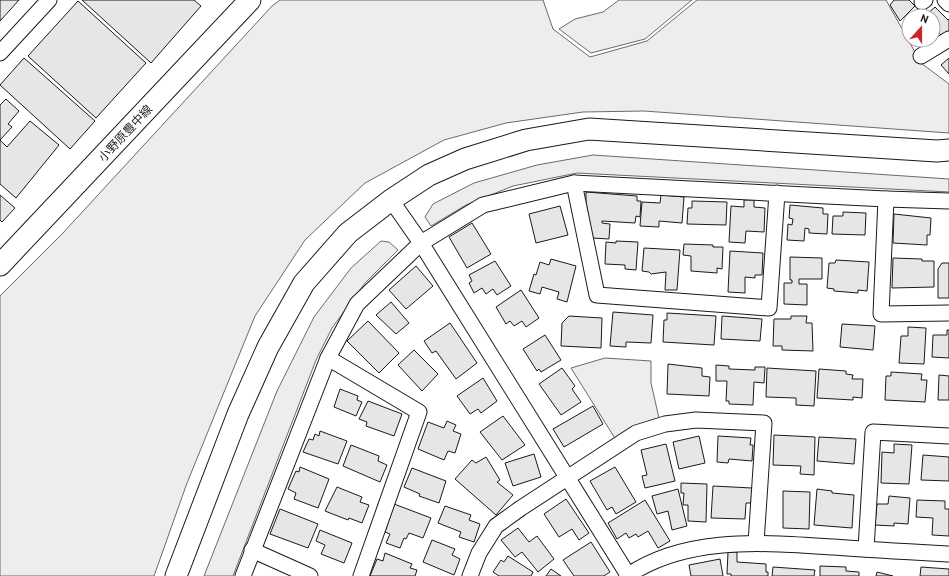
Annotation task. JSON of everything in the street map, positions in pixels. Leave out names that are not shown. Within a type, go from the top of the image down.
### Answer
[{"type":"street","points":[[0,53],[49,0]]},
{"type":"street","name":"小野原豊中線","points":[[0,265],[250,0]]},
{"type":"street","points":[[945,0],[949,4]]},
{"type":"street","points":[[921,56],[949,38]]},
{"type":"street","points":[[176,576],[238,414],[268,347],[304,283],[348,233],[391,200],[429,175],[465,159],[526,140],[589,129],[937,151],[949,150]]},
{"type":"street","points":[[574,183],[597,295],[769,308],[776,193]]},
{"type":"street","points":[[242,576],[328,358],[357,304],[421,243],[483,205],[574,183],[886,200],[949,201]]},
{"type":"street","points":[[391,200],[421,243],[628,575],[665,557],[707,547],[756,543],[949,554]]},
{"type":"street","points":[[886,200],[881,314],[949,313]]},
{"type":"street","points":[[328,358],[419,412],[361,576]]},
{"type":"street","points":[[470,576],[479,553],[496,526],[521,508],[636,433],[665,424],[696,420],[764,423],[756,543]]},
{"type":"street","points":[[866,549],[873,432],[949,436]]},
{"type":"street","points":[[252,550],[310,576]]},
{"type":"shaded area","points":[[280,0],[543,0],[553,29],[590,57],[647,41],[697,0],[886,0],[901,27],[901,48],[913,48],[921,63],[949,84],[949,133],[644,111],[583,112],[506,123],[444,140],[365,183],[305,240],[255,316],[187,483],[154,576],[0,576],[0,296],[62,234],[272,6]]},
{"type":"shaded area","points":[[619,0],[692,0],[645,39],[591,53],[559,29],[575,19],[603,12]]},
{"type":"shaded area","points":[[593,155],[949,179],[949,192],[577,173],[513,186],[466,205],[431,226],[425,217],[433,204],[474,183],[537,165]]},
{"type":"shaded area","points":[[381,241],[389,242],[398,250],[365,283],[332,328],[316,360],[233,576],[204,576],[277,391],[314,317],[351,268]]},
{"type":"shaded area","points":[[605,358],[651,361],[651,383],[659,418],[646,422],[616,440],[571,368]]},
{"type":"building","points":[[0,0],[19,0],[0,21]]},
{"type":"building","points":[[82,0],[194,0],[201,6],[151,63]]},
{"type":"building","points":[[894,0],[909,0],[915,6],[913,8],[901,8],[900,21],[890,5]]},
{"type":"building","points":[[78,1],[146,63],[96,118],[28,56]]},
{"type":"building","points":[[941,13],[948,20],[949,19],[949,33],[944,38],[941,35]]},
{"type":"building","points":[[24,58],[95,121],[70,149],[0,85]]},
{"type":"building","points":[[949,58],[949,74],[941,65]]},
{"type":"building","points":[[6,99],[19,111],[8,124],[12,127],[0,140],[0,105]]},
{"type":"building","points":[[30,121],[59,145],[16,198],[0,184],[0,140],[7,147]]},
{"type":"building","points":[[586,192],[637,196],[637,201],[641,201],[640,217],[636,216],[635,223],[602,221],[602,223],[610,224],[609,239],[592,238],[586,202]]},
{"type":"building","points":[[0,195],[15,208],[2,222],[0,220]]},
{"type":"building","points":[[661,195],[684,197],[682,223],[659,221],[659,227],[640,226],[642,202],[660,203]]},
{"type":"building","points":[[744,200],[754,200],[754,207],[765,208],[764,232],[746,231],[745,243],[729,242],[731,206],[744,207]]},
{"type":"building","points":[[692,201],[727,202],[726,225],[687,224],[688,208],[692,208]]},
{"type":"building","points":[[790,205],[823,208],[823,214],[828,214],[827,234],[809,233],[809,229],[805,228],[804,241],[787,240],[788,224],[792,225],[793,219],[789,218]]},
{"type":"building","points":[[560,206],[568,235],[536,243],[529,214]]},
{"type":"building","points":[[843,212],[866,213],[865,235],[832,234],[833,216],[843,216]]},
{"type":"building","points":[[894,214],[931,218],[930,235],[927,235],[927,245],[893,243]]},
{"type":"building","points":[[472,223],[491,254],[467,268],[449,237]]},
{"type":"building","points":[[616,241],[638,242],[636,270],[625,269],[625,265],[605,264],[606,242],[616,243]]},
{"type":"building","points":[[684,244],[713,245],[713,247],[723,247],[722,269],[717,268],[717,273],[691,271],[691,256],[683,255]]},
{"type":"building","points":[[644,248],[680,250],[677,290],[665,290],[666,272],[651,274],[649,272],[642,271]]},
{"type":"building","points":[[730,251],[763,253],[762,275],[755,275],[755,278],[745,277],[745,293],[728,292]]},
{"type":"building","points":[[790,257],[822,258],[822,279],[799,279],[799,284],[807,284],[807,305],[784,304],[784,283],[792,283],[792,280],[790,280]]},
{"type":"building","points":[[893,258],[934,261],[934,287],[892,288]]},
{"type":"building","points":[[551,259],[576,266],[567,302],[557,299],[559,292],[542,287],[540,294],[529,291],[534,274],[536,275],[540,262],[549,265]]},
{"type":"building","points":[[836,260],[869,262],[867,291],[858,290],[858,293],[834,291],[834,289],[827,288],[829,263],[835,263]]},
{"type":"building","points":[[495,261],[511,286],[497,295],[493,289],[486,294],[482,288],[474,293],[469,283],[472,281],[469,275]]},
{"type":"building","points":[[942,263],[949,263],[949,298],[938,298],[938,269]]},
{"type":"building","points":[[416,266],[433,286],[406,309],[389,290]]},
{"type":"building","points":[[521,290],[539,318],[526,327],[522,321],[514,326],[510,321],[506,324],[496,307]]},
{"type":"building","points":[[391,302],[409,323],[396,334],[376,315]]},
{"type":"building","points":[[613,312],[653,315],[651,343],[626,342],[626,347],[610,346]]},
{"type":"building","points":[[667,313],[716,316],[714,345],[663,342],[664,320],[667,320]]},
{"type":"building","points":[[569,316],[602,318],[601,348],[561,346],[562,323]]},
{"type":"building","points":[[722,316],[762,319],[760,341],[721,339]]},
{"type":"building","points":[[791,316],[807,316],[806,323],[812,323],[813,351],[782,350],[782,346],[773,346],[774,319],[791,319]]},
{"type":"building","points":[[368,321],[399,353],[379,373],[347,341]]},
{"type":"building","points":[[450,323],[477,363],[456,379],[436,351],[432,353],[424,341]]},
{"type":"building","points":[[842,324],[875,326],[873,350],[840,347]]},
{"type":"building","points":[[908,327],[926,328],[924,364],[899,363],[901,336],[908,336]]},
{"type":"building","points":[[947,330],[949,330],[949,358],[932,357],[933,335],[947,335]]},
{"type":"building","points":[[545,335],[561,360],[541,372],[539,369],[537,371],[523,349]]},
{"type":"building","points":[[414,350],[438,374],[422,391],[398,365]]},
{"type":"building","points":[[668,364],[702,368],[702,376],[710,377],[709,396],[667,394]]},
{"type":"building","points":[[716,365],[729,366],[729,369],[755,370],[755,367],[765,367],[764,383],[754,382],[753,405],[729,404],[729,401],[726,401],[727,381],[716,381]]},
{"type":"building","points":[[562,368],[575,386],[572,389],[581,402],[561,415],[539,384]]},
{"type":"building","points":[[767,368],[816,371],[814,406],[796,405],[796,398],[766,397]]},
{"type":"building","points":[[819,369],[846,371],[846,374],[853,375],[852,379],[863,379],[862,398],[853,397],[853,400],[817,398]]},
{"type":"building","points":[[891,372],[922,374],[921,380],[927,380],[925,402],[885,400],[886,376],[891,376]]},
{"type":"building","points":[[939,375],[949,376],[949,400],[938,400]]},
{"type":"building","points":[[483,378],[497,401],[481,413],[478,409],[470,414],[457,396]]},
{"type":"building","points":[[340,389],[358,396],[357,400],[362,402],[356,416],[334,407]]},
{"type":"building","points":[[368,401],[402,414],[394,436],[366,426],[367,422],[359,419]]},
{"type":"building","points":[[593,406],[603,424],[564,447],[553,429]]},
{"type":"building","points":[[503,416],[525,445],[502,460],[480,432]]},
{"type":"building","points":[[447,421],[456,425],[453,431],[461,434],[455,453],[448,451],[444,460],[418,449],[428,422],[444,428]]},
{"type":"building","points":[[320,431],[347,441],[338,464],[303,452],[309,439],[313,440],[315,434],[319,436]]},
{"type":"building","points":[[774,435],[815,437],[814,475],[800,474],[801,466],[773,465]]},
{"type":"building","points":[[699,436],[705,463],[679,469],[673,442]]},
{"type":"building","points":[[718,436],[751,438],[750,445],[753,445],[752,461],[729,459],[728,463],[717,462]]},
{"type":"building","points":[[819,437],[856,439],[854,464],[817,461]]},
{"type":"building","points":[[666,444],[675,481],[645,488],[642,476],[647,475],[641,450]]},
{"type":"building","points":[[894,444],[912,445],[909,484],[881,483],[882,452],[894,453]]},
{"type":"building","points":[[351,445],[379,456],[378,461],[387,465],[380,482],[343,466]]},
{"type":"building","points":[[534,454],[541,477],[513,486],[505,463]]},
{"type":"building","points":[[923,455],[949,457],[949,481],[921,480]]},
{"type":"building","points":[[486,457],[500,480],[497,482],[513,495],[496,515],[455,479],[472,460],[476,463]]},
{"type":"building","points":[[300,467],[329,479],[318,508],[294,499],[296,493],[288,489],[296,471],[299,472]]},
{"type":"building","points":[[615,467],[636,502],[616,514],[612,507],[607,510],[590,481]]},
{"type":"building","points":[[412,468],[446,481],[439,503],[419,496],[420,494],[404,487]]},
{"type":"building","points":[[681,483],[707,484],[706,522],[688,521],[688,505],[683,505],[684,493],[681,493]]},
{"type":"building","points":[[713,486],[752,488],[751,503],[746,503],[745,519],[711,518]]},
{"type":"building","points":[[337,487],[362,497],[360,502],[369,505],[362,523],[349,518],[348,520],[325,511]]},
{"type":"building","points":[[678,489],[687,526],[672,530],[668,511],[657,514],[652,496]]},
{"type":"building","points":[[817,489],[832,491],[832,493],[854,495],[852,528],[814,525]]},
{"type":"building","points":[[783,491],[810,492],[809,529],[783,528]]},
{"type":"building","points":[[889,496],[910,498],[908,524],[894,523],[894,526],[875,525],[877,504],[888,504]]},
{"type":"building","points":[[566,499],[589,533],[579,540],[572,529],[559,537],[544,514]]},
{"type":"building","points":[[645,500],[670,541],[658,548],[648,531],[638,537],[636,534],[629,538],[626,533],[617,539],[608,523]]},
{"type":"building","points":[[917,500],[945,501],[945,509],[949,509],[949,536],[932,535],[933,518],[916,517]]},
{"type":"building","points":[[394,504],[431,518],[423,538],[409,533],[406,539],[404,538],[400,548],[386,543],[390,534],[385,532]]},
{"type":"building","points":[[445,506],[471,515],[469,520],[480,524],[474,542],[459,537],[461,532],[438,523]]},
{"type":"building","points":[[280,509],[318,524],[308,548],[270,534]]},
{"type":"building","points":[[518,528],[529,542],[537,536],[554,559],[538,572],[522,552],[515,557],[501,540]]},
{"type":"building","points":[[320,530],[352,543],[344,563],[321,554],[325,545],[316,541]]},
{"type":"building","points":[[432,540],[455,549],[452,555],[460,559],[454,575],[423,562]]},
{"type":"building","points":[[591,542],[610,572],[604,576],[574,576],[563,560]]},
{"type":"building","points":[[728,552],[737,552],[737,562],[766,564],[766,572],[768,572],[768,576],[731,576],[731,574],[727,574]]},
{"type":"building","points":[[385,553],[412,564],[410,568],[417,570],[415,576],[370,576],[377,559],[383,561]]},
{"type":"building","points":[[508,556],[533,572],[531,576],[499,576],[493,572],[501,560],[504,562]]},
{"type":"building","points":[[720,559],[723,576],[691,576],[689,565]]},
{"type":"building","points":[[820,566],[846,567],[846,571],[859,572],[859,576],[820,576]]},
{"type":"building","points":[[773,567],[815,570],[814,576],[772,576]]},
{"type":"building","points":[[921,567],[949,569],[949,576],[920,576]]},
{"type":"building","points":[[551,569],[561,576],[546,576]]},
{"type":"building","points":[[877,572],[893,576],[876,576]]}]
